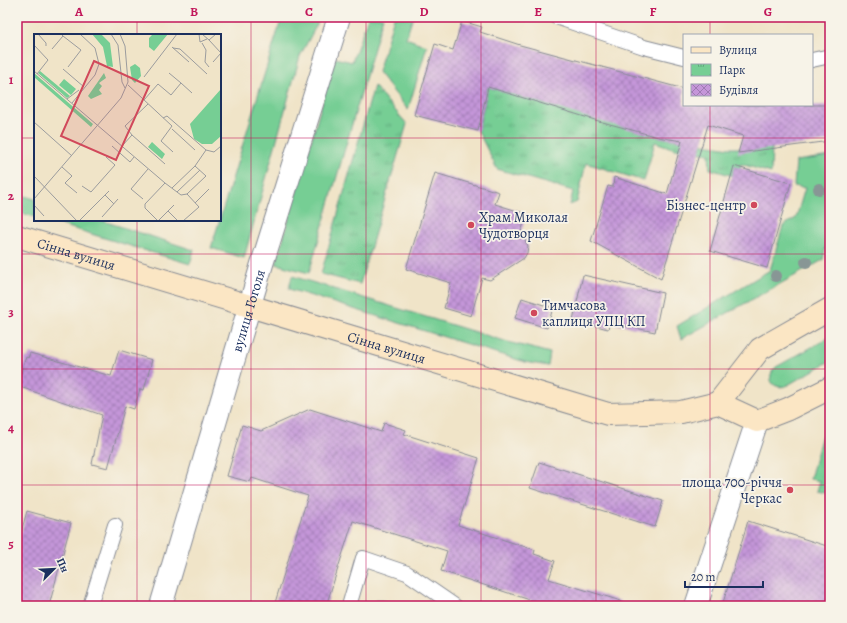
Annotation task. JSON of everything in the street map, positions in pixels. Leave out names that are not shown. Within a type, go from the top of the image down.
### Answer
[{"type":"main road","name":"Сінна вулиця","points":[[17,236],[608,414],[681,412],[718,403]]},
{"type":"main road","points":[[830,310],[760,349],[718,403],[757,420],[788,409],[830,388]]},
{"type":"street","name":"вулиця Гоголя","points":[[161,606],[250,306],[339,17]]},
{"type":"street","points":[[696,606],[757,420]]},
{"type":"lane","points":[[557,17],[644,47],[683,56]]},
{"type":"lane","points":[[813,60],[830,56]]},
{"type":"lane","points":[[90,606],[115,525]]},
{"type":"lane","points":[[350,606],[363,558],[407,573],[455,606]]},
{"type":"green space","points":[[282,17],[321,17],[300,56],[244,258],[211,248],[219,221],[221,221],[221,215]]},
{"type":"green space","points":[[368,17],[383,17],[309,273],[276,264],[335,58],[352,62]]},
{"type":"green space","points":[[394,17],[413,17],[406,38],[427,46],[408,110],[378,72]]},
{"type":"green space","points":[[374,86],[407,124],[360,284],[321,274]]},
{"type":"green space","points":[[488,87],[658,137],[730,148],[772,148],[771,173],[741,164],[737,177],[710,169],[709,154],[675,149],[655,142],[644,181],[586,163],[577,202],[570,205],[573,191],[497,169],[478,131]]},
{"type":"green space","points":[[830,156],[830,226],[823,260],[681,339],[677,326],[770,270],[783,226],[796,218],[805,188],[794,186],[796,161]]},
{"type":"green space","points":[[17,194],[34,199],[34,217],[17,212]]},
{"type":"green space","points":[[48,221],[103,221],[194,250],[190,264]]},
{"type":"green space","points":[[292,276],[508,342],[550,353],[548,366],[525,362],[289,289]]},
{"type":"green space","points":[[830,337],[830,361],[786,386],[777,386],[772,382],[771,375],[776,367]]},
{"type":"green space","points":[[830,430],[830,494],[817,491],[820,481],[810,479],[822,435]]},
{"type":"green space","points":[[376,599],[403,606],[374,606]]},
{"type":"building","points":[[462,21],[482,27],[480,32],[520,45],[683,89],[683,106],[830,105],[830,141],[738,153],[743,136],[708,125],[661,279],[591,241],[608,186],[613,187],[614,177],[667,194],[682,141],[658,137],[595,120],[488,87],[478,131],[414,115],[435,44],[453,50]]},
{"type":"building","name":"Бізнес-центр","points":[[734,166],[791,183],[767,268],[710,251]]},
{"type":"building","name":"Храм Миколая Чудотворця","points":[[435,173],[499,192],[495,204],[527,214],[521,232],[528,246],[527,253],[524,258],[490,280],[482,278],[471,316],[444,308],[451,283],[406,269]]},
{"type":"building","points":[[583,275],[663,293],[655,332],[610,323],[608,329],[573,320]]},
{"type":"building","name":"Тимчасова каплиця УПЦ КП","points":[[522,298],[553,308],[547,328],[515,318]]},
{"type":"building","points":[[119,350],[152,360],[144,390],[140,389],[134,409],[125,406],[108,468],[92,464],[102,415],[17,386],[26,357],[28,358],[30,353],[111,376]]},
{"type":"building","points":[[310,409],[381,432],[384,423],[406,430],[404,434],[479,458],[458,525],[535,550],[534,554],[555,561],[549,579],[621,601],[620,606],[535,606],[536,602],[441,571],[447,551],[353,521],[326,606],[274,606],[308,496],[252,478],[250,482],[227,476],[242,425],[261,431]]},
{"type":"building","points":[[539,462],[663,501],[655,527],[530,488]]},
{"type":"building","points":[[27,511],[71,523],[49,606],[17,606],[17,547]]},
{"type":"building","points":[[748,521],[830,547],[830,606],[722,606]]},
{"type":"place","name":"Бізнес-центр","points":[[754,205]]},
{"type":"place","name":"Храм Миколая Чудотворця","points":[[471,225]]},
{"type":"place","name":"Тимчасова каплиця УПЦ КП","points":[[534,313]]},
{"type":"place","name":"площа 700-річчя Черкас","points":[[790,490]]}]
